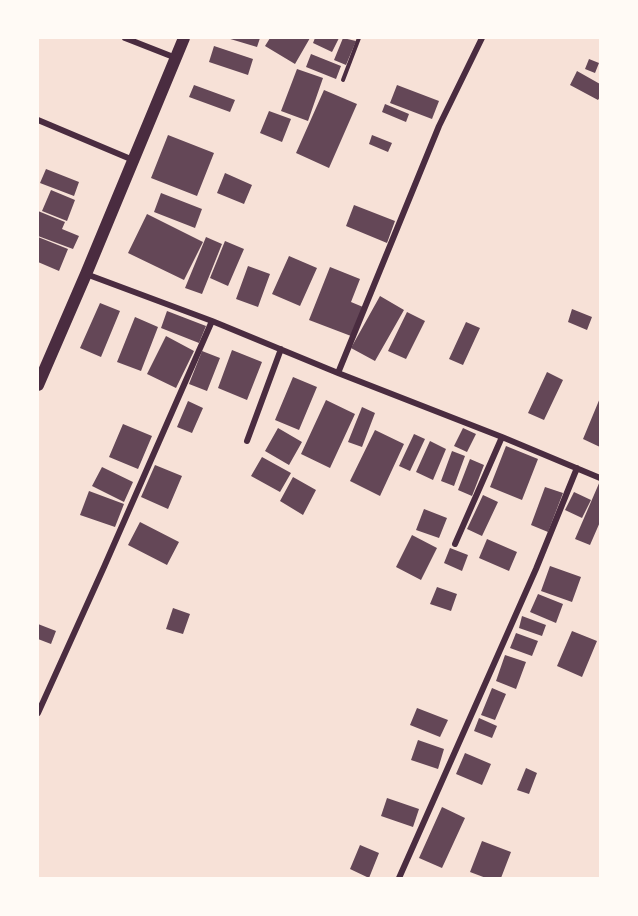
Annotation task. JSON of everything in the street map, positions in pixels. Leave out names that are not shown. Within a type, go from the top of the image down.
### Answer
[{"type":"main road","points":[[38,381],[86,274],[184,38]]},
{"type":"street","points":[[125,38],[176,58]]},
{"type":"street","points":[[338,373],[439,126],[482,38]]},
{"type":"street","points":[[38,120],[133,160]]},
{"type":"street","points":[[86,274],[212,321],[600,478]]},
{"type":"street","points":[[38,713],[212,321]]},
{"type":"street","points":[[247,441],[281,349]]},
{"type":"street","points":[[455,544],[502,437]]},
{"type":"street","points":[[399,878],[536,569],[577,468]]},
{"type":"lane","points":[[343,80],[359,38]]},
{"type":"building","points":[[227,38],[260,38],[257,47]]},
{"type":"building","points":[[270,38],[310,38],[295,64],[265,46]]},
{"type":"building","points":[[315,38],[339,38],[332,52],[313,43]]},
{"type":"building","points":[[343,38],[356,41],[346,65],[334,60]]},
{"type":"building","points":[[214,46],[253,59],[248,75],[209,62]]},
{"type":"building","points":[[311,54],[341,66],[336,79],[306,67]]},
{"type":"building","points":[[589,59],[599,63],[595,73],[585,69]]},
{"type":"building","points":[[297,69],[323,78],[308,121],[281,111]]},
{"type":"building","points":[[577,71],[600,84],[598,100],[570,85]]},
{"type":"building","points":[[194,85],[235,100],[230,112],[189,97]]},
{"type":"building","points":[[397,85],[439,101],[432,119],[390,103]]},
{"type":"building","points":[[324,90],[357,104],[329,168],[296,153]]},
{"type":"building","points":[[385,104],[409,114],[406,122],[382,112]]},
{"type":"building","points":[[269,111],[291,119],[282,142],[260,133]]},
{"type":"building","points":[[168,135],[214,153],[197,196],[151,178]]},
{"type":"building","points":[[372,135],[392,143],[388,152],[369,144]]},
{"type":"building","points":[[46,169],[79,182],[74,196],[40,183]]},
{"type":"building","points":[[225,173],[252,185],[244,204],[217,193]]},
{"type":"building","points":[[51,190],[75,200],[67,221],[42,211]]},
{"type":"building","points":[[161,193],[202,209],[195,228],[154,212]]},
{"type":"building","points":[[354,205],[395,221],[387,243],[346,226]]},
{"type":"building","points":[[38,211],[65,222],[62,229],[79,236],[73,249],[38,236]]},
{"type":"building","points":[[147,214],[203,242],[184,280],[128,253]]},
{"type":"building","points":[[38,237],[68,249],[59,271],[38,262]]},
{"type":"building","points":[[206,237],[222,244],[202,294],[185,288]]},
{"type":"building","points":[[225,241],[244,249],[228,286],[210,278]]},
{"type":"building","points":[[289,256],[317,268],[300,306],[272,294]]},
{"type":"building","points":[[248,266],[270,274],[258,307],[236,299]]},
{"type":"building","points":[[330,267],[360,279],[351,302],[363,307],[351,336],[309,320]]},
{"type":"building","points":[[380,296],[404,310],[375,361],[351,348]]},
{"type":"building","points":[[100,303],[120,311],[101,357],[80,348]]},
{"type":"building","points":[[572,309],[592,317],[587,330],[568,322]]},
{"type":"building","points":[[167,311],[206,326],[199,343],[161,328]]},
{"type":"building","points":[[407,312],[425,321],[406,359],[388,351]]},
{"type":"building","points":[[135,317],[158,327],[141,371],[117,362]]},
{"type":"building","points":[[466,322],[480,328],[463,365],[449,359]]},
{"type":"building","points":[[166,336],[194,351],[176,388],[147,374]]},
{"type":"building","points":[[232,350],[262,362],[247,400],[218,388]]},
{"type":"building","points":[[202,351],[220,358],[207,391],[189,384]]},
{"type":"building","points":[[547,372],[563,380],[544,420],[528,413]]},
{"type":"building","points":[[293,377],[317,387],[299,430],[275,420]]},
{"type":"building","points":[[600,398],[600,447],[583,439]]},
{"type":"building","points":[[326,400],[355,414],[330,468],[301,454]]},
{"type":"building","points":[[188,401],[203,408],[192,433],[177,427]]},
{"type":"building","points":[[362,407],[375,413],[362,447],[348,442]]},
{"type":"building","points":[[123,424],[152,436],[138,469],[109,457]]},
{"type":"building","points":[[278,428],[302,442],[289,465],[265,451]]},
{"type":"building","points":[[463,428],[476,434],[467,452],[454,446]]},
{"type":"building","points":[[375,430],[404,444],[380,496],[350,481]]},
{"type":"building","points":[[414,434],[425,439],[410,471],[399,466]]},
{"type":"building","points":[[430,441],[446,449],[433,480],[416,472]]},
{"type":"building","points":[[506,446],[538,459],[522,500],[490,487]]},
{"type":"building","points":[[452,451],[465,456],[454,486],[441,481]]},
{"type":"building","points":[[262,457],[291,473],[280,492],[251,476]]},
{"type":"building","points":[[470,459],[484,465],[472,496],[458,490]]},
{"type":"building","points":[[155,465],[182,476],[168,509],[141,497]]},
{"type":"building","points":[[102,467],[133,482],[124,502],[92,486]]},
{"type":"building","points":[[293,477],[316,490],[303,515],[280,501]]},
{"type":"building","points":[[600,481],[600,522],[590,545],[575,539]]},
{"type":"building","points":[[545,487],[563,493],[548,532],[531,525]]},
{"type":"building","points":[[89,491],[124,504],[115,527],[80,515]]},
{"type":"building","points":[[574,492],[591,500],[582,518],[565,510]]},
{"type":"building","points":[[483,495],[498,502],[482,536],[467,529]]},
{"type":"building","points":[[424,509],[447,518],[439,538],[416,530]]},
{"type":"building","points":[[140,522],[179,542],[167,565],[128,545]]},
{"type":"building","points":[[412,535],[437,548],[421,580],[396,567]]},
{"type":"building","points":[[487,539],[517,552],[509,571],[479,558]]},
{"type":"building","points":[[450,548],[468,555],[462,571],[444,563]]},
{"type":"building","points":[[550,566],[581,577],[572,602],[541,591]]},
{"type":"building","points":[[437,587],[457,594],[451,611],[430,604]]},
{"type":"building","points":[[538,594],[563,604],[556,623],[530,612]]},
{"type":"building","points":[[173,608],[190,614],[183,634],[166,629]]},
{"type":"building","points":[[522,616],[546,625],[542,636],[519,628]]},
{"type":"building","points":[[38,624],[56,631],[51,644],[38,639]]},
{"type":"building","points":[[572,631],[597,641],[582,677],[557,666]]},
{"type":"building","points":[[516,633],[538,641],[532,656],[510,648]]},
{"type":"building","points":[[505,655],[526,662],[516,689],[496,681]]},
{"type":"building","points":[[492,688],[506,694],[495,720],[481,715]]},
{"type":"building","points":[[417,708],[448,720],[440,737],[410,725]]},
{"type":"building","points":[[479,718],[497,726],[492,738],[474,731]]},
{"type":"building","points":[[418,740],[444,749],[438,769],[411,760]]},
{"type":"building","points":[[465,753],[491,764],[482,785],[456,774]]},
{"type":"building","points":[[526,768],[537,773],[529,794],[517,790]]},
{"type":"building","points":[[387,798],[419,809],[413,827],[381,816]]},
{"type":"building","points":[[442,807],[465,818],[442,868],[419,858]]},
{"type":"building","points":[[482,841],[511,852],[501,878],[486,878],[470,872]]},
{"type":"building","points":[[360,845],[379,853],[369,878],[350,869]]}]
